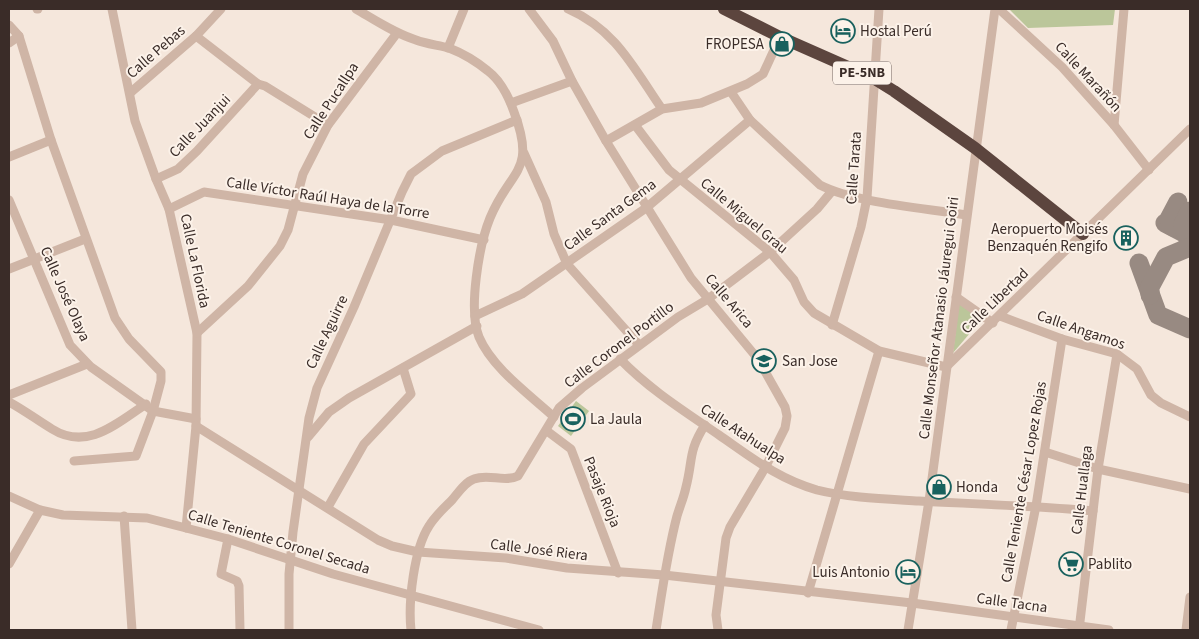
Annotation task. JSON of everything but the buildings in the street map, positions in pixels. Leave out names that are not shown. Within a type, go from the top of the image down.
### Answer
[{"type":"highway","name":"PE-5NB","points":[[724,9],[740,12],[780,37],[874,78],[975,148],[1084,234]]},
{"type":"street","name":"Calle La Florida","points":[[112,9],[135,120],[156,179],[170,209],[178,254],[197,334],[196,423],[186,528]]},
{"type":"street","name":"Calle Pebas","points":[[130,93],[196,36],[221,9]]},
{"type":"street","points":[[356,9],[397,33],[432,46],[448,48],[489,71],[511,103],[524,139],[524,152],[514,180],[490,219],[484,240],[476,294],[475,316],[479,337],[497,362],[510,378],[554,418]]},
{"type":"street","points":[[448,48],[464,9]]},
{"type":"street","name":"Calle Arica","points":[[529,9],[553,41],[606,141],[691,278],[758,359],[785,407],[787,416],[785,428],[766,468],[730,527],[723,551],[716,615],[718,630]]},
{"type":"street","points":[[568,9],[599,26],[614,40],[662,108]]},
{"type":"street","name":"Calle Tarata","points":[[832,325],[859,236],[866,198],[879,9]]},
{"type":"street","name":"Calle Marañón","points":[[997,9],[1046,51],[1114,124],[1149,170]]},
{"type":"street","name":"Calle Monseñor Atanasio Jáuregui Goiri","points":[[908,630],[929,501],[975,148],[997,9]]},
{"type":"street","points":[[1114,124],[1124,9]]},
{"type":"street","points":[[9,25],[19,36],[84,239],[120,328],[161,372],[161,381],[149,407],[136,456],[74,461]]},
{"type":"street","name":"Calle Pucallpa","points":[[197,334],[229,306],[265,266],[288,230],[303,174],[328,125],[397,33]]},
{"type":"street","points":[[9,43],[19,36]]},
{"type":"street","points":[[196,36],[258,84],[265,86],[328,125]]},
{"type":"street","points":[[606,141],[662,108],[701,103],[731,92],[762,74],[780,37]]},
{"type":"street","points":[[511,103],[572,80]]},
{"type":"street","name":"Calle Juanjui","points":[[156,179],[178,169],[258,84]]},
{"type":"street","points":[[731,92],[750,120],[809,177],[832,191],[966,215]]},
{"type":"street","name":"Calle Aguirre","points":[[289,630],[290,559],[307,439],[317,388],[411,174],[442,151],[517,120]]},
{"type":"street","name":"Calle Santa Gema","points":[[475,316],[522,294],[646,208],[750,120]]},
{"type":"street","name":"Calle Miguel Grau","points":[[635,125],[669,170],[770,252],[794,280],[804,302],[814,314],[879,351],[946,367]]},
{"type":"street","name":"Calle Libertad","points":[[946,367],[1190,129]]},
{"type":"street","points":[[9,156],[51,140]]},
{"type":"street","points":[[524,152],[546,202],[554,234],[567,264],[639,345]]},
{"type":"street","name":"Calle Coronel Portillo","points":[[411,630],[412,595],[418,552],[430,524],[466,484],[484,476],[502,479],[518,476],[547,431],[559,408],[620,359],[708,299],[770,252],[817,209],[832,191]]},
{"type":"street","name":"Calle Víctor Raúl Haya de la Torre","points":[[170,209],[204,192],[391,220],[484,240]]},
{"type":"street","name":"Calle José Olaya","points":[[9,200],[70,345],[87,364],[149,407],[196,423]]},
{"type":"street","points":[[9,269],[84,239]]},
{"type":"street","points":[[956,297],[993,323]]},
{"type":"street","name":"Calle Angamos","points":[[1000,316],[1062,339],[1116,354],[1137,369],[1151,395],[1161,403],[1190,417]]},
{"type":"street","points":[[307,439],[329,412],[349,398],[477,326]]},
{"type":"street","name":"Calle Teniente César Lopez Rojas","points":[[1011,630],[1012,617],[1036,506],[1062,339]]},
{"type":"street","points":[[808,593],[879,351]]},
{"type":"street","name":"Calle Huallaga","points":[[1079,628],[1098,469],[1116,354]]},
{"type":"street","name":"Calle Atahualpa","points":[[620,359],[642,382],[766,468],[793,482],[819,490],[876,498],[1036,506],[1093,511]]},
{"type":"street","points":[[9,395],[87,364]]},
{"type":"street","points":[[328,508],[364,444],[411,394],[403,368]]},
{"type":"street","points":[[9,402],[53,430],[72,438],[82,439],[94,437],[149,407]]},
{"type":"street","name":"Calle José Riera","points":[[196,423],[378,540],[392,546],[418,552],[506,558],[567,568],[664,575],[808,593],[912,603]]},
{"type":"street","points":[[656,630],[664,575],[677,516],[688,478],[690,456],[696,440],[705,425]]},
{"type":"street","name":"Pasaje Rioja","points":[[547,431],[571,449],[618,573]]},
{"type":"street","points":[[1045,452],[1098,469],[1190,490]]},
{"type":"street","name":"Calle Teniente Coronel Secada","points":[[9,496],[40,510],[81,516],[147,518],[228,539],[332,574],[539,630]]},
{"type":"street","points":[[9,564],[40,510]]},
{"type":"street","points":[[124,516],[132,630]]},
{"type":"street","points":[[228,539],[221,574],[237,581],[239,586],[240,630]]},
{"type":"street","points":[[1186,630],[1190,597]]},
{"type":"street","name":"Calle Tacna","points":[[912,603],[1079,628],[1109,630]]},
{"type":"green space","points":[[1009,9],[1115,9],[1113,25],[1028,28]]},
{"type":"green space","points":[[959,303],[982,319],[953,353]]},
{"type":"green space","name":"La Jaula","points":[[576,401],[589,411],[571,436],[558,426]]},
{"type":"taxiway","points":[[1173,227],[1169,219],[1178,202]]},
{"type":"taxiway","points":[[1186,234],[1183,225],[1190,211]]},
{"type":"taxiway","points":[[1165,223],[1186,234],[1190,245]]},
{"type":"taxiway","points":[[1150,295],[1150,287],[1166,257],[1190,247]]},
{"type":"taxiway","points":[[1139,263],[1158,315],[1190,329]]},
{"type":"place","name":"Hostal Perú","points":[[843,31]]},
{"type":"place","name":"FROPESA","points":[[782,44]]},
{"type":"place","name":"Aeropuerto Moisés Benzaquén Rengifo","points":[[1126,238]]},
{"type":"place","name":"San Jose","points":[[764,361]]},
{"type":"place","name":"La Jaula","points":[[573,419]]},
{"type":"place","name":"Honda","points":[[939,487]]},
{"type":"place","name":"Pablito","points":[[1071,564]]},
{"type":"place","name":"Luis Antonio","points":[[908,572]]}]
